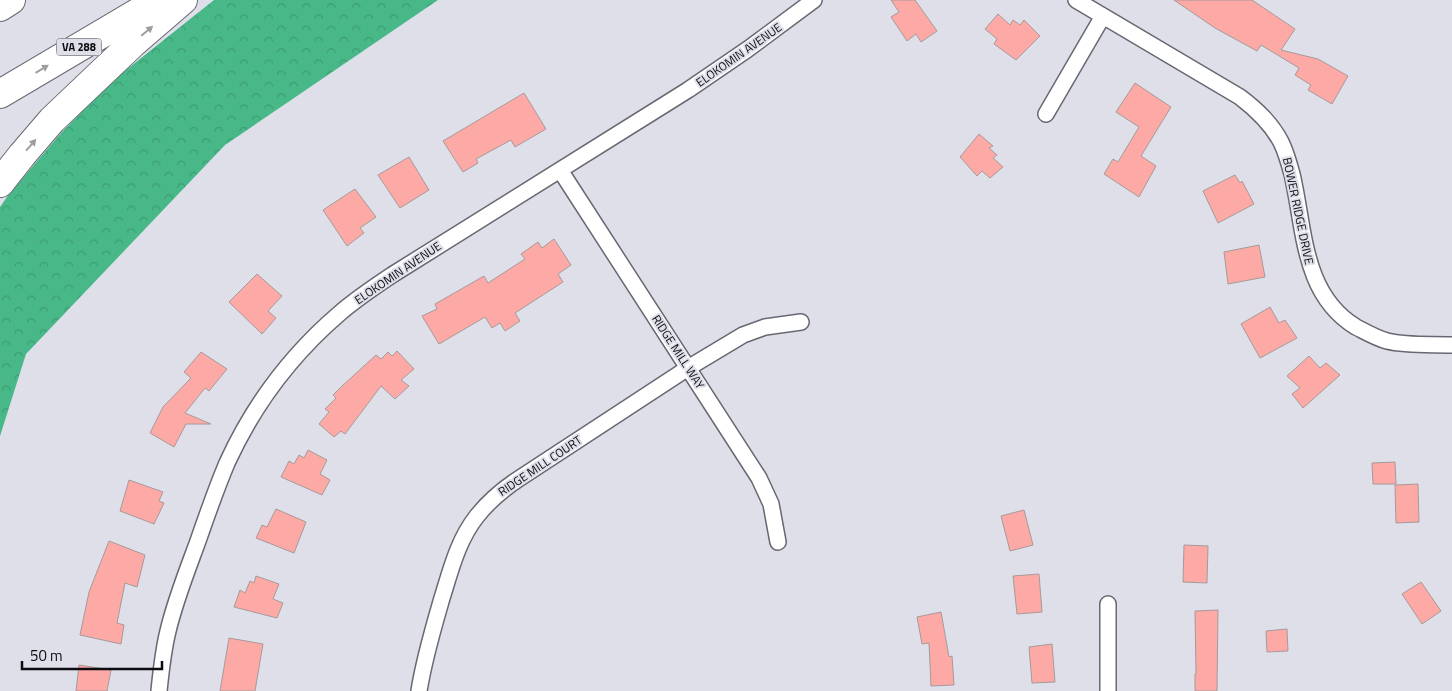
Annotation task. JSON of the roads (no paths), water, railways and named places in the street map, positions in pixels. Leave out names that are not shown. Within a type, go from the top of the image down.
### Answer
[{"type":"highway","name":"VA 288","points":[[0,94],[159,0]]},
{"type":"highway","points":[[0,182],[52,120],[132,44],[184,0]]},
{"type":"street","name":"ELOKOMIN AVENUE","points":[[159,691],[168,630],[218,484],[255,412],[275,383],[321,330],[362,296],[392,275],[688,90],[748,49],[814,0]]},
{"type":"street","name":"BOWER RIDGE DRIVE","points":[[1076,0],[1240,97],[1258,111],[1272,126],[1282,143],[1288,161],[1311,269],[1319,288],[1332,307],[1347,321],[1367,333],[1386,341],[1405,344],[1452,345]]},
{"type":"street","points":[[1046,114],[1103,16]]},
{"type":"street","name":"RIDGE MILL WAY","points":[[560,170],[762,484],[771,504],[778,542]]},
{"type":"street","name":"RIDGE MILL COURT","points":[[419,691],[428,645],[461,541],[475,518],[488,502],[505,488],[688,368],[743,335],[765,327],[801,322]]},
{"type":"street","points":[[1108,604],[1108,691]]}]
